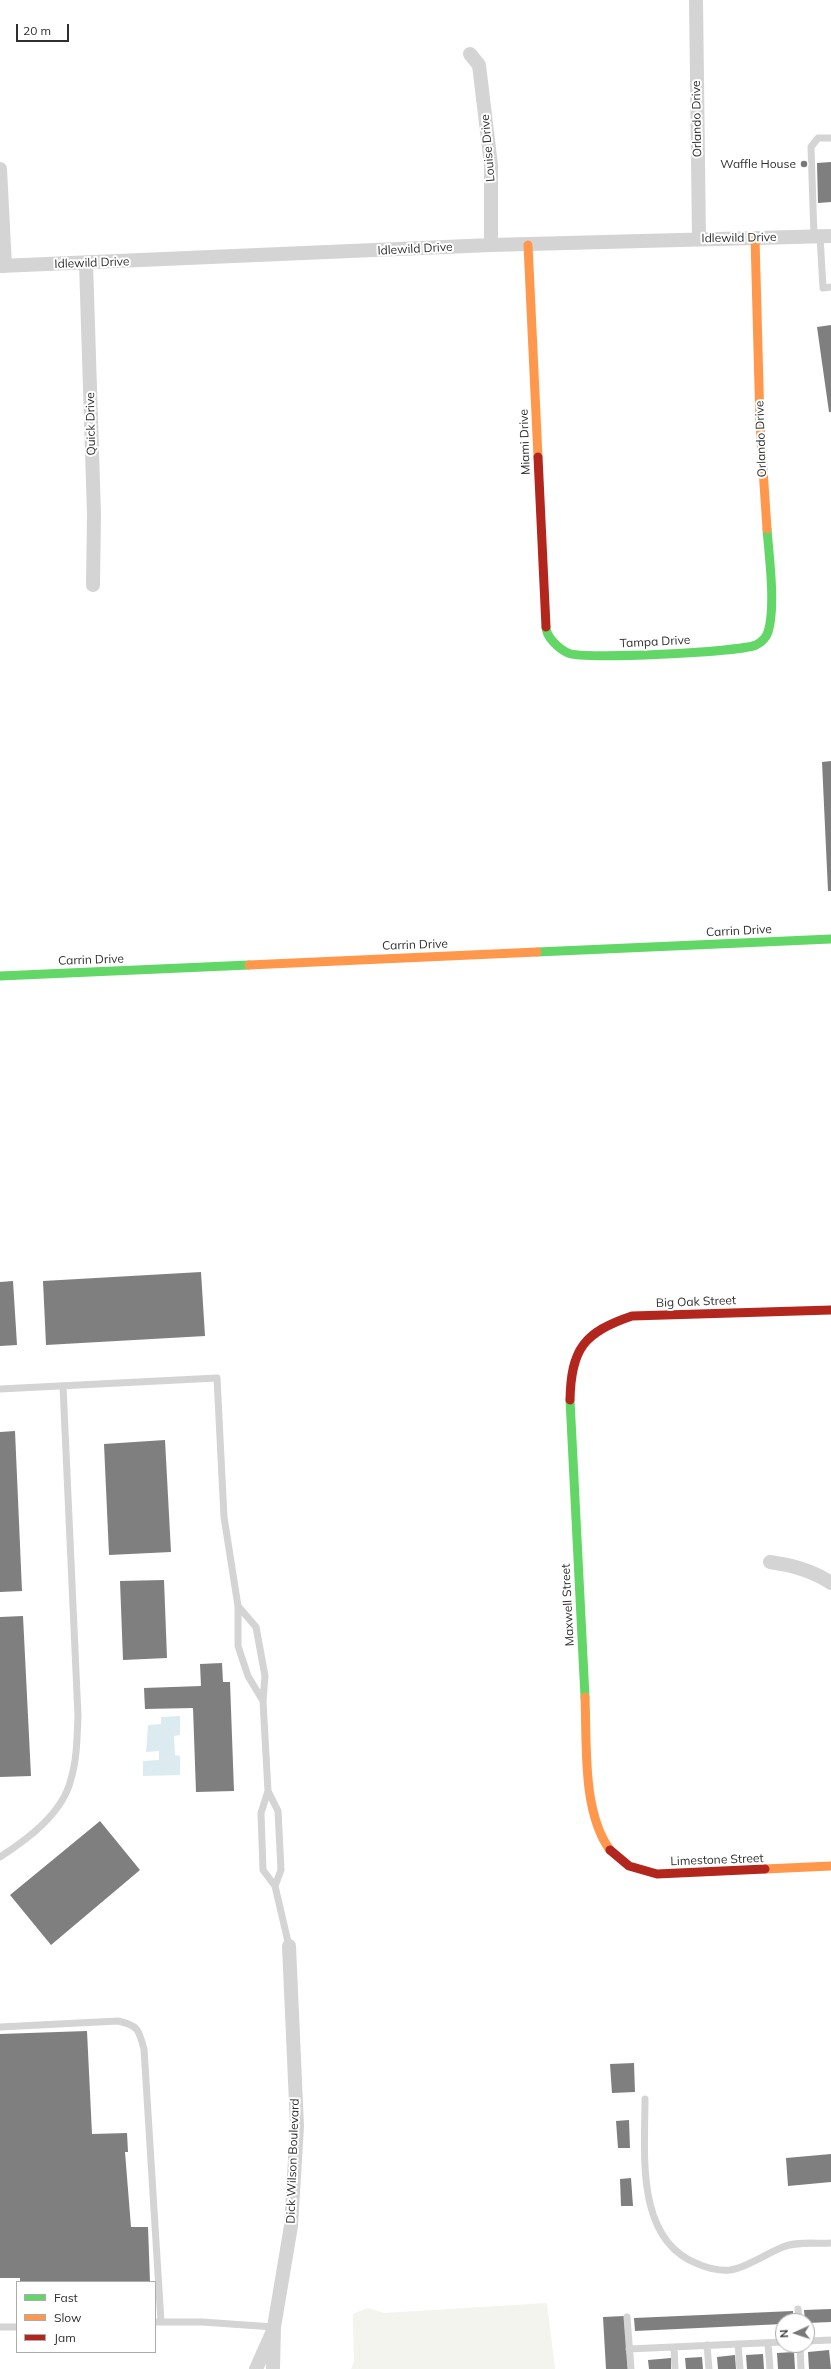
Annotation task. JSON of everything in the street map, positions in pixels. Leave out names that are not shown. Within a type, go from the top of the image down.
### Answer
[{"type":"street","name":"Orlando Drive","points":[[696,0],[699,239]]},
{"type":"street","name":"Louise Drive","points":[[470,54],[480,65],[491,165],[491,245]]},
{"type":"street","points":[[0,169],[3,266]]},
{"type":"street","name":"Idlewild Drive","points":[[3,266],[491,245],[822,236]]},
{"type":"street","name":"Orlando Drive","points":[[755,238],[761,438],[770,585],[770,624],[766,639]]},
{"type":"street","name":"Miami Drive","points":[[528,245],[544,608],[549,638]]},
{"type":"street","name":"Quick Drive","points":[[86,263],[94,514],[93,585]]},
{"type":"street","name":"Tampa Drive","points":[[549,638],[558,647],[569,654],[613,657],[752,647],[762,644],[766,639]]},
{"type":"street","name":"Carrin Drive","points":[[0,976],[831,939]]},
{"type":"street","name":"Big Oak Street","points":[[576,1354],[586,1338],[604,1324],[632,1316],[831,1310]]},
{"type":"street","name":"Maxwell Street","points":[[576,1354],[571,1369],[570,1415],[590,1799],[592,1814],[599,1833],[610,1852]]},
{"type":"street","points":[[770,1562],[790,1565],[816,1574],[831,1583]]},
{"type":"street","name":"Limestone Street","points":[[610,1852],[624,1864],[639,1872],[657,1874],[831,1866]]},
{"type":"street","name":"Dick Wilson Boulevard","points":[[274,2369],[274,2327],[291,2226],[297,2126],[289,1946]]},
{"type":"street","name":"Dick Wilson Boulevard","points":[[256,2369],[274,2327]]},
{"type":"lane","points":[[831,138],[818,138],[811,147],[822,236],[823,288],[831,287]]},
{"type":"lane","points":[[0,1389],[217,1378],[224,1517],[238,1606],[238,1646],[248,1676],[263,1701]]},
{"type":"lane","points":[[0,1857],[44,1823],[62,1799],[71,1781],[76,1754],[78,1716],[63,1386]]},
{"type":"lane","points":[[238,1606],[256,1627],[265,1676],[263,1701],[268,1791],[261,1813],[263,1870],[275,1886],[289,1946]]},
{"type":"lane","points":[[268,1791],[278,1810],[281,1870],[275,1886]]},
{"type":"lane","points":[[0,2027],[118,2021],[131,2024],[140,2031],[144,2049],[156,2281]]},
{"type":"lane","points":[[645,2099],[645,2162],[651,2212],[660,2232],[686,2260],[716,2271],[732,2270],[784,2246],[831,2243]]},
{"type":"lane","points":[[156,2283],[158,2322],[202,2322],[274,2327]]},
{"type":"lane","points":[[627,2317],[631,2369]]},
{"type":"lane","points":[[0,2327],[16,2327]]},
{"type":"lane","points":[[815,2341],[831,2340]]},
{"type":"lane","points":[[768,2342],[770,2369]]},
{"type":"lane","points":[[629,2349],[775,2342]]},
{"type":"lane","points":[[738,2344],[740,2369]]},
{"type":"lane","points":[[707,2345],[709,2369]]},
{"type":"lane","points":[[674,2347],[675,2369]]},
{"type":"lane","points":[[800,2353],[801,2369]]},
{"type":"shaded area","points":[[180,1716],[180,1735],[174,1736],[175,1755],[180,1756],[180,1775],[143,1776],[143,1761],[159,1760],[159,1751],[146,1752],[148,1725],[161,1724],[161,1717]]},
{"type":"shaded area","points":[[547,2303],[555,2369],[351,2369],[354,2362],[353,2314],[368,2308],[384,2313]]},
{"type":"building","points":[[831,162],[831,202],[818,203],[817,163]]},
{"type":"building","points":[[831,325],[831,412],[829,412],[817,327]]},
{"type":"building","points":[[831,761],[831,891],[828,891],[822,762]]},
{"type":"building","points":[[201,1272],[205,1336],[46,1345],[43,1281]]},
{"type":"building","points":[[13,1281],[17,1345],[0,1346],[0,1282]]},
{"type":"building","points":[[15,1431],[22,1591],[0,1592],[0,1432]]},
{"type":"building","points":[[165,1440],[171,1552],[109,1555],[104,1444]]},
{"type":"building","points":[[164,1580],[167,1658],[123,1660],[120,1581]]},
{"type":"building","points":[[23,1616],[31,1776],[0,1777],[0,1617]]},
{"type":"building","points":[[222,1663],[223,1682],[230,1682],[234,1791],[196,1792],[193,1708],[145,1709],[144,1688],[201,1686],[200,1664]]},
{"type":"building","points":[[100,1821],[140,1870],[51,1945],[10,1895]]},
{"type":"building","points":[[87,2031],[92,2134],[127,2133],[128,2152],[125,2152],[131,2227],[148,2227],[150,2281],[20,2281],[20,2278],[0,2278],[0,2034]]},
{"type":"building","points":[[634,2063],[635,2092],[612,2093],[610,2064]]},
{"type":"building","points":[[629,2120],[630,2148],[618,2148],[616,2121]]},
{"type":"building","points":[[831,2154],[831,2182],[788,2186],[786,2158]]},
{"type":"building","points":[[631,2178],[633,2206],[621,2206],[620,2179]]},
{"type":"building","points":[[831,2309],[831,2322],[815,2323],[815,2313],[804,2313],[804,2310]]},
{"type":"building","points":[[793,2311],[793,2313],[775,2313],[775,2324],[635,2331],[634,2318]]},
{"type":"building","points":[[624,2316],[628,2369],[606,2369],[603,2317]]},
{"type":"building","points":[[829,2350],[831,2369],[809,2369],[808,2353],[815,2353],[815,2351]]},
{"type":"building","points":[[777,2353],[794,2353],[795,2369],[778,2369]]},
{"type":"building","points":[[763,2354],[764,2369],[747,2369],[746,2355]]},
{"type":"building","points":[[735,2355],[736,2369],[718,2369],[717,2357]]},
{"type":"building","points":[[702,2357],[703,2369],[686,2369],[685,2358]]},
{"type":"building","points":[[671,2358],[671,2369],[649,2369],[648,2360]]},
{"type":"traffic: fast","points":[[546,627],[548,635],[557,646],[568,653],[580,655],[601,656],[661,654],[744,648],[756,645],[762,641],[768,632],[772,609],[767,529]]},
{"type":"traffic: fast","points":[[537,952],[831,939]]},
{"type":"traffic: fast","points":[[0,976],[249,965]]},
{"type":"traffic: fast","points":[[570,1400],[585,1697]]},
{"type":"traffic: slow","points":[[755,238],[760,424],[767,529]]},
{"type":"traffic: slow","points":[[528,245],[538,457]]},
{"type":"traffic: slow","points":[[249,965],[537,952]]},
{"type":"traffic: slow","points":[[585,1697],[586,1756],[590,1797],[601,1834],[610,1850]]},
{"type":"traffic: slow","points":[[765,1869],[831,1866]]},
{"type":"traffic: jam","points":[[538,457],[546,627]]},
{"type":"traffic: jam","points":[[570,1400],[573,1368],[577,1355],[583,1345],[602,1329],[632,1316],[831,1310]]},
{"type":"traffic: jam","points":[[610,1850],[629,1866],[657,1874],[765,1869]]},
{"type":"place","name":"Waffle House","points":[[804,164]]}]
